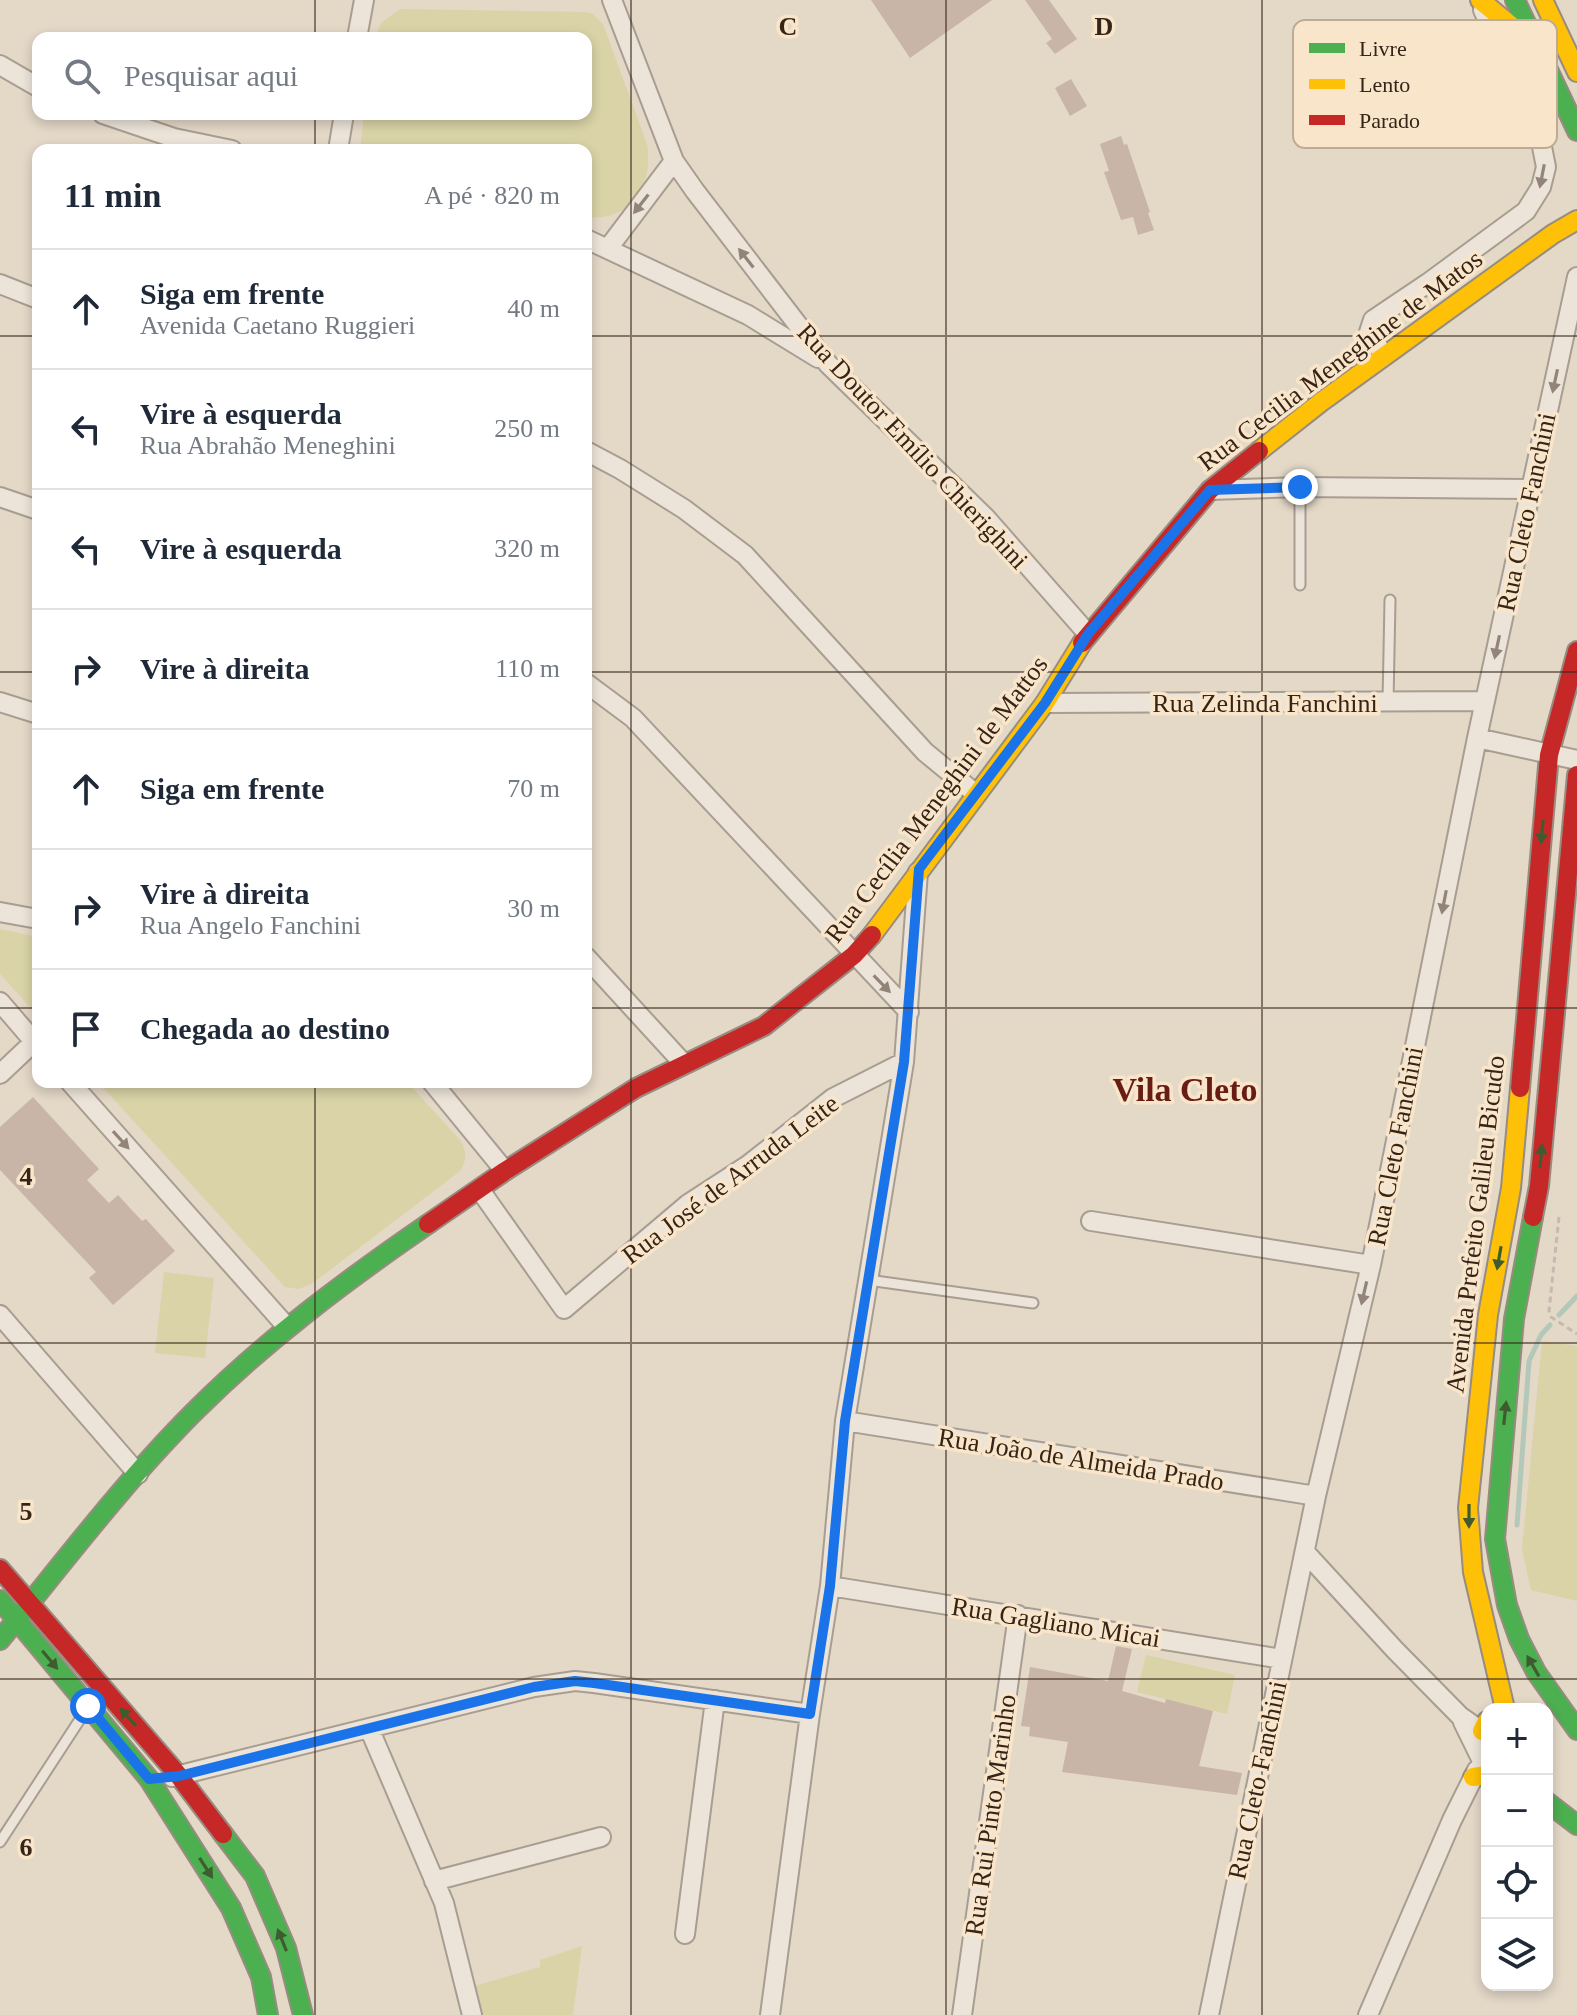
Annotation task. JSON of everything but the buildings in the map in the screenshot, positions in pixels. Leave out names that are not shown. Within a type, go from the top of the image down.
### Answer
[{"type":"main road","points":[[1479,0],[1504,20]]},
{"type":"main road","points":[[1515,0],[1525,20]]},
{"type":"main road","points":[[1543,0],[1552,20]]},
{"type":"main road","points":[[1557,30],[1577,72]]},
{"type":"main road","points":[[1557,88],[1577,131]]},
{"type":"main road","name":"Rua Cecilia Meneghine de Matos","points":[[1088,634],[1210,490],[1384,356],[1577,220]]},
{"type":"main road","name":"Rua Cecília Meneghini de Mattos","points":[[0,1640],[138,1474],[196,1410],[287,1327],[384,1254],[505,1171],[636,1088],[764,1026],[854,955],[874,933],[1045,703],[1088,634]]},
{"type":"main road","name":"Avenida Prefeito Galileu Bicudo","points":[[1504,1703],[1473,1572],[1468,1508],[1488,1315],[1511,1188],[1549,755],[1577,651]]},
{"type":"main road","name":"Avenida Prefeito Galileu Bicudo","points":[[1577,775],[1539,1186],[1514,1319],[1495,1539],[1507,1605],[1519,1639],[1536,1672],[1577,1730]]},
{"type":"main road","points":[[0,1569],[179,1776],[255,1876],[286,1948],[303,2015]]},
{"type":"main road","points":[[0,1600],[149,1779],[231,1908],[261,1977],[268,2015]]},
{"type":"main road","points":[[1492,1703],[1498,1681]]},
{"type":"main road","points":[[1557,1731],[1577,1737]]},
{"type":"main road","points":[[1553,1807],[1577,1825]]},
{"type":"street","points":[[358,32],[364,0]]},
{"type":"street","name":"Rua Doutor Emílio Chierighini","points":[[612,0],[674,161],[773,293],[828,364],[986,518],[1088,634]]},
{"type":"street","points":[[1479,0],[1488,20]]},
{"type":"street","points":[[0,65],[32,84]]},
{"type":"street","points":[[121,120],[203,144]]},
{"type":"street","points":[[339,144],[343,120]]},
{"type":"street","points":[[1384,356],[1369,332],[1373,320],[1526,211],[1541,187],[1546,167],[1542,148]]},
{"type":"street","points":[[609,247],[674,161]]},
{"type":"street","points":[[592,241],[748,315],[828,364]]},
{"type":"street","name":"Rua Cleto Fanchini","points":[[1209,2015],[1316,1496],[1371,1265],[1477,738],[1577,277]]},
{"type":"street","points":[[0,284],[32,297]]},
{"type":"street","points":[[748,315],[765,310],[773,293]]},
{"type":"street","points":[[592,455],[684,509],[745,555],[925,752],[976,794]]},
{"type":"street","points":[[1210,490],[1300,487],[1532,489]]},
{"type":"street","points":[[0,497],[32,508]]},
{"type":"street","points":[[592,687],[633,718],[909,1012]]},
{"type":"street","name":"Rua Zelinda Fanchini","points":[[1045,703],[1485,701]]},
{"type":"street","points":[[0,702],[32,712]]},
{"type":"street","points":[[1477,738],[1577,760]]},
{"type":"street","points":[[770,2015],[830,1586],[845,1421],[904,1062],[919,869]]},
{"type":"street","points":[[0,912],[32,918]]},
{"type":"street","points":[[592,964],[684,1064]]},
{"type":"street","points":[[0,1002],[32,1039]]},
{"type":"street","points":[[0,1074],[32,1047]]},
{"type":"street","name":"Rua José de Arruda Leite","points":[[480,1190],[564,1309],[688,1204],[748,1165],[833,1098],[904,1062]]},
{"type":"street","points":[[75,1088],[287,1327]]},
{"type":"street","points":[[437,1088],[505,1171]]},
{"type":"street","points":[[1091,1221],[1371,1265]]},
{"type":"street","points":[[0,1315],[138,1474]]},
{"type":"street","name":"Rua João de Almeida Prado","points":[[845,1421],[1316,1496]]},
{"type":"street","points":[[1305,1552],[1460,1716],[1481,1754]]},
{"type":"street","name":"Rua Gagliano Micai","points":[[830,1586],[1282,1659]]},
{"type":"street","name":"Rua Rui Pinto Marinho","points":[[962,2015],[1018,1615]]},
{"type":"street","points":[[149,1779],[179,1776],[534,1687],[575,1681],[810,1714]]},
{"type":"street","points":[[685,1934],[715,1700]]},
{"type":"street","points":[[369,1728],[444,1903],[472,2015]]},
{"type":"street","points":[[1368,2015],[1481,1758]]},
{"type":"street","points":[[434,1881],[601,1837]]},
{"type":"lane","points":[[1300,487],[1300,585]]},
{"type":"lane","points":[[1388,703],[1390,600]]},
{"type":"lane","points":[[868,1280],[1033,1303]]},
{"type":"lane","points":[[0,1842],[88,1706]]},
{"type":"shaded area","points":[[400,9],[593,14],[603,24],[647,144],[647,173],[636,197],[616,214],[592,217],[592,144],[361,144],[363,120],[592,120],[592,32],[377,32],[381,23]]},
{"type":"shaded area","points":[[0,929],[32,936],[32,1009],[0,974]]},
{"type":"shaded area","points":[[103,1088],[412,1088],[461,1141],[465,1161],[459,1172],[313,1283],[299,1289],[285,1287]]},
{"type":"shaded area","points":[[164,1272],[214,1278],[205,1358],[155,1353]]},
{"type":"shaded area","points":[[1542,1341],[1577,1346],[1577,1601],[1531,1590],[1522,1549]]},
{"type":"shaded area","points":[[1146,1655],[1235,1675],[1227,1714],[1137,1692]]},
{"type":"shaded area","points":[[582,1946],[573,2015],[480,2015],[474,1986],[540,1967],[540,1960]]},
{"type":"waterway","points":[[1559,1315],[1577,1296]]},
{"type":"waterway","points":[[1517,1525],[1529,1361],[1541,1335],[1550,1325]]},
{"type":"traffic: fast","points":[[1515,0],[1524,20]]},
{"type":"traffic: fast","points":[[1557,89],[1577,131]]},
{"type":"traffic: fast","points":[[1533,1217],[1514,1319],[1495,1539],[1507,1605],[1519,1639],[1536,1672],[1577,1730]]},
{"type":"traffic: fast","points":[[0,1640],[118,1495],[194,1412],[306,1313],[428,1224]]},
{"type":"traffic: fast","points":[[0,1600],[149,1779],[231,1908],[261,1977],[268,2015]]},
{"type":"traffic: fast","points":[[1553,1807],[1577,1825]]},
{"type":"traffic: fast","points":[[223,1834],[255,1876],[286,1948],[303,2015]]},
{"type":"traffic: slow","points":[[1480,0],[1504,20]]},
{"type":"traffic: slow","points":[[1543,0],[1552,20]]},
{"type":"traffic: slow","points":[[1557,30],[1577,72]]},
{"type":"traffic: slow","points":[[1259,451],[1321,402],[1553,234],[1577,220]]},
{"type":"traffic: slow","points":[[872,935],[1045,703],[1082,643]]},
{"type":"traffic: slow","points":[[1504,1703],[1473,1572],[1468,1508],[1488,1315],[1511,1188],[1520,1088]]},
{"type":"traffic: slow","points":[[1473,1777],[1481,1776]]},
{"type":"traffic: jam","points":[[1082,643],[1210,490],[1259,451]]},
{"type":"traffic: jam","points":[[1520,1088],[1549,755],[1577,651]]},
{"type":"traffic: jam","points":[[1533,1217],[1539,1186],[1577,775]]},
{"type":"traffic: jam","points":[[428,1224],[636,1088],[764,1026],[854,955],[872,935]]},
{"type":"traffic: jam","points":[[0,1569],[179,1776],[223,1834]]},
{"type":"district","name":"Vila Cleto","points":[[1185,1089]]},
{"type":"route","points":[[88,1706],[149,1779],[179,1776],[534,1687],[575,1681],[810,1714],[830,1586],[845,1421],[904,1062],[919,869],[1045,703],[1088,634],[1210,490],[1300,487]]}]
